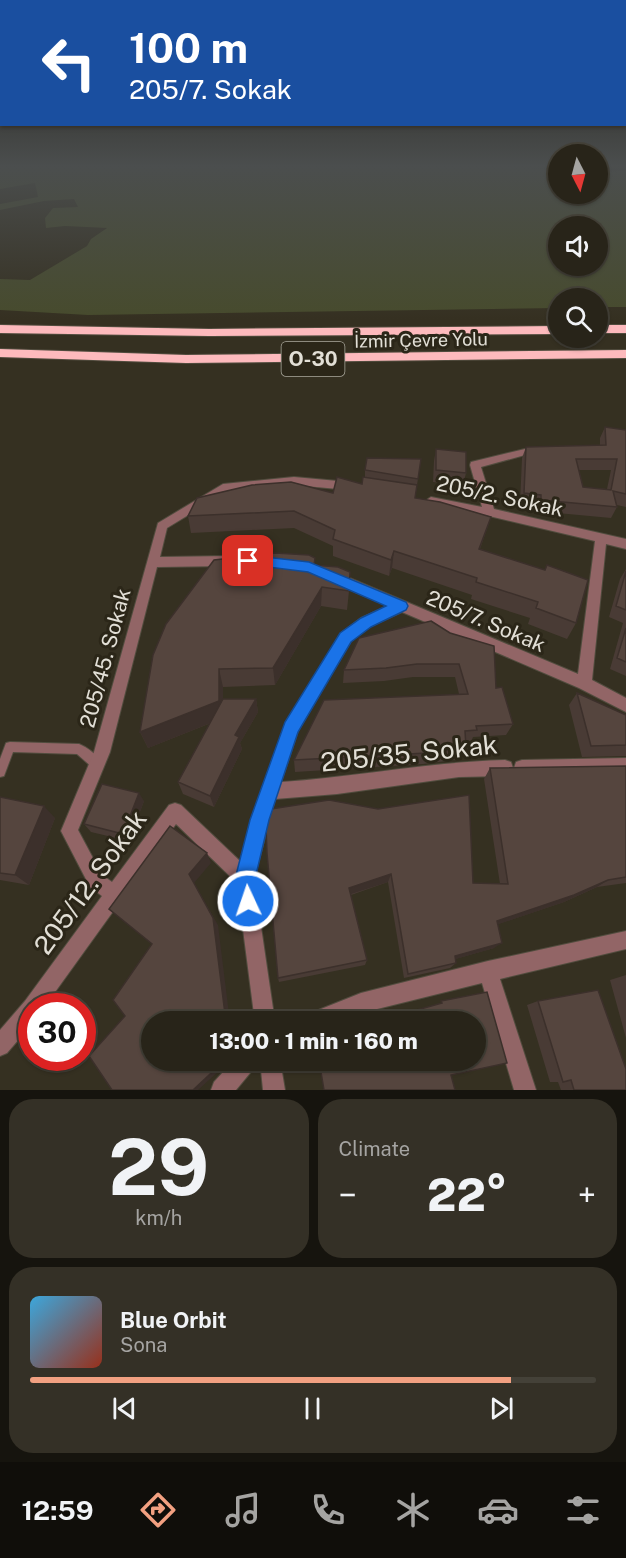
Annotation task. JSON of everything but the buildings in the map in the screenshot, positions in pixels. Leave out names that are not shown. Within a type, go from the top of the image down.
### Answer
[{"type":"highway","points":[[608,329],[626,328]]},
{"type":"highway","name":"İzmir Çevre Yolu","points":[[0,329],[128,333],[548,330]]},
{"type":"highway","name":"İzmir Çevre Yolu","points":[[0,353],[186,359],[626,354]]},
{"type":"highway","points":[[0,360],[186,359]]},
{"type":"street","points":[[489,512],[475,465],[525,452],[548,451]]},
{"type":"street","points":[[236,561],[152,562],[162,526],[223,488],[294,481],[359,487]]},
{"type":"street","name":"205/2. Sokak","points":[[424,500],[489,512],[626,544]]},
{"type":"street","points":[[584,683],[601,538]]},
{"type":"street","name":"205/45. Sokak","points":[[114,894],[96,881],[69,831],[97,764],[152,562]]},
{"type":"street","name":"205/7. Sokak","points":[[320,571],[584,683],[626,705]]},
{"type":"street","points":[[263,1011],[245,879],[291,728],[346,637],[366,622],[401,606]]},
{"type":"street","name":"205/35. Sokak","points":[[270,791],[337,786],[459,769],[626,766]]},
{"type":"street","name":"205/12. Sokak","points":[[42,993],[175,810],[245,879]]},
{"type":"street","points":[[341,1011],[362,1003],[488,971],[626,940]]},
{"type":"street","points":[[488,971],[525,1090]]},
{"type":"street","name":"205/12. Sokak","points":[[0,1046],[18,1024]]},
{"type":"street","points":[[222,1090],[238,1071]]},
{"type":"street","points":[[271,1071],[274,1090]]},
{"type":"lane","name":"205/45. Sokak","points":[[0,772],[10,747],[79,748],[97,764]]},
{"type":"green space","points":[[45,218],[548,218],[548,276],[608,276],[608,218],[626,218],[626,307],[608,307],[608,288],[548,288],[548,308],[88,315],[0,310],[0,279],[30,280],[87,246],[91,239],[107,228],[65,226],[46,228]]},
{"type":"route","points":[[248,561],[309,567],[401,606],[366,622],[346,637],[291,728],[260,820],[245,879],[248,901]]}]
